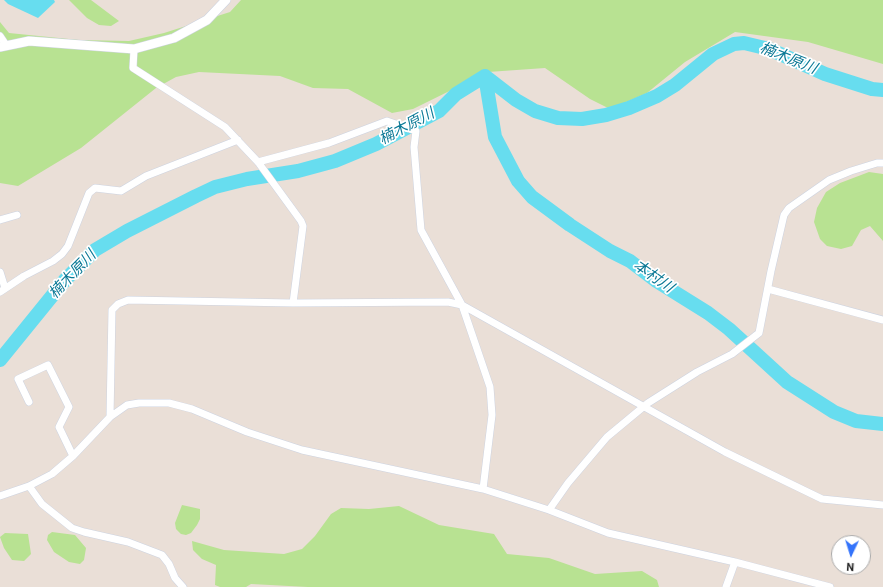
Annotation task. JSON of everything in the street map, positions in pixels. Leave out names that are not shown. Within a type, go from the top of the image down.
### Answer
[{"type":"street","points":[[0,36],[3,46],[29,41],[134,49],[174,38],[207,20],[226,0]]},
{"type":"street","points":[[134,49],[132,68],[225,127],[260,164],[301,220],[303,226],[293,303]]},
{"type":"street","points":[[260,164],[329,143],[387,121],[416,131],[414,147],[421,230],[462,305],[490,387],[492,416],[483,490]]},
{"type":"street","points":[[0,272],[3,290],[53,261],[62,254],[68,246],[89,193],[95,188],[121,191],[146,176],[238,140]]},
{"type":"street","points":[[549,510],[568,483],[607,437],[644,406],[697,372],[732,354],[759,333],[784,215],[789,208],[829,180],[877,163],[883,164]]},
{"type":"street","points":[[0,220],[17,215]]},
{"type":"street","points":[[768,289],[883,320]]},
{"type":"street","points":[[110,417],[112,310],[118,304],[128,300],[293,303],[448,302],[462,305],[725,452],[822,499],[883,505]]},
{"type":"street","points":[[29,402],[18,379],[48,365],[69,407],[59,427],[73,456]]},
{"type":"street","points":[[0,496],[29,486],[52,474],[73,456],[110,417],[127,406],[139,403],[169,403],[192,409],[247,432],[302,450],[483,490],[549,510],[608,533],[736,562],[830,587]]},
{"type":"street","points":[[29,486],[42,504],[72,528],[128,542],[162,555],[169,564],[174,578],[183,587]]},
{"type":"street","points":[[726,587],[736,562]]},
{"type":"green space","points":[[69,0],[91,0],[119,21],[111,26],[99,25],[87,18]]},
{"type":"green space","points":[[241,0],[883,0],[883,64],[808,42],[735,32],[685,62],[647,93],[610,109],[590,99],[545,68],[488,72],[413,109],[392,113],[348,89],[313,88],[280,76],[199,72],[176,77],[156,88],[81,148],[18,186],[0,183],[0,22],[9,33],[79,40],[129,41],[164,33],[230,12]]},
{"type":"green space","points":[[869,172],[883,174],[883,241],[870,226],[861,230],[852,246],[841,249],[827,246],[820,239],[814,222],[817,208],[826,192],[840,183]]},
{"type":"green space","points":[[182,505],[200,509],[200,519],[197,525],[191,533],[186,535],[181,534],[176,529],[175,523]]},
{"type":"green space","points":[[399,506],[439,525],[494,534],[507,554],[549,558],[595,574],[642,571],[657,580],[659,587],[308,587],[251,584],[246,587],[220,587],[215,585],[216,565],[202,559],[193,550],[192,541],[224,550],[284,554],[302,549],[315,536],[331,514],[341,508],[369,509]]},
{"type":"green space","points":[[52,532],[75,535],[86,548],[84,560],[80,564],[69,562],[54,552],[47,540],[48,535]]},
{"type":"green space","points":[[5,533],[28,534],[31,554],[24,561],[12,560],[4,548],[0,537]]},
{"type":"water","points":[[4,0],[54,0],[55,2],[38,18],[8,4]]},
{"type":"waterway","name":"楠木原川","points":[[485,76],[516,100],[535,111],[558,118],[582,119],[606,115],[629,108],[657,96],[675,85],[713,54],[734,44],[744,43],[769,49],[825,74],[872,89],[883,90]]},
{"type":"waterway","name":"本村川","points":[[485,76],[495,137],[518,181],[532,197],[570,225],[610,251],[630,261],[655,280],[708,313],[729,329],[787,382],[834,412],[856,421],[883,424]]},
{"type":"waterway","name":"楠木原川","points":[[0,360],[65,280],[95,250],[127,231],[215,187],[247,179],[298,171],[335,161],[376,144],[439,111],[456,94],[485,76]]}]
